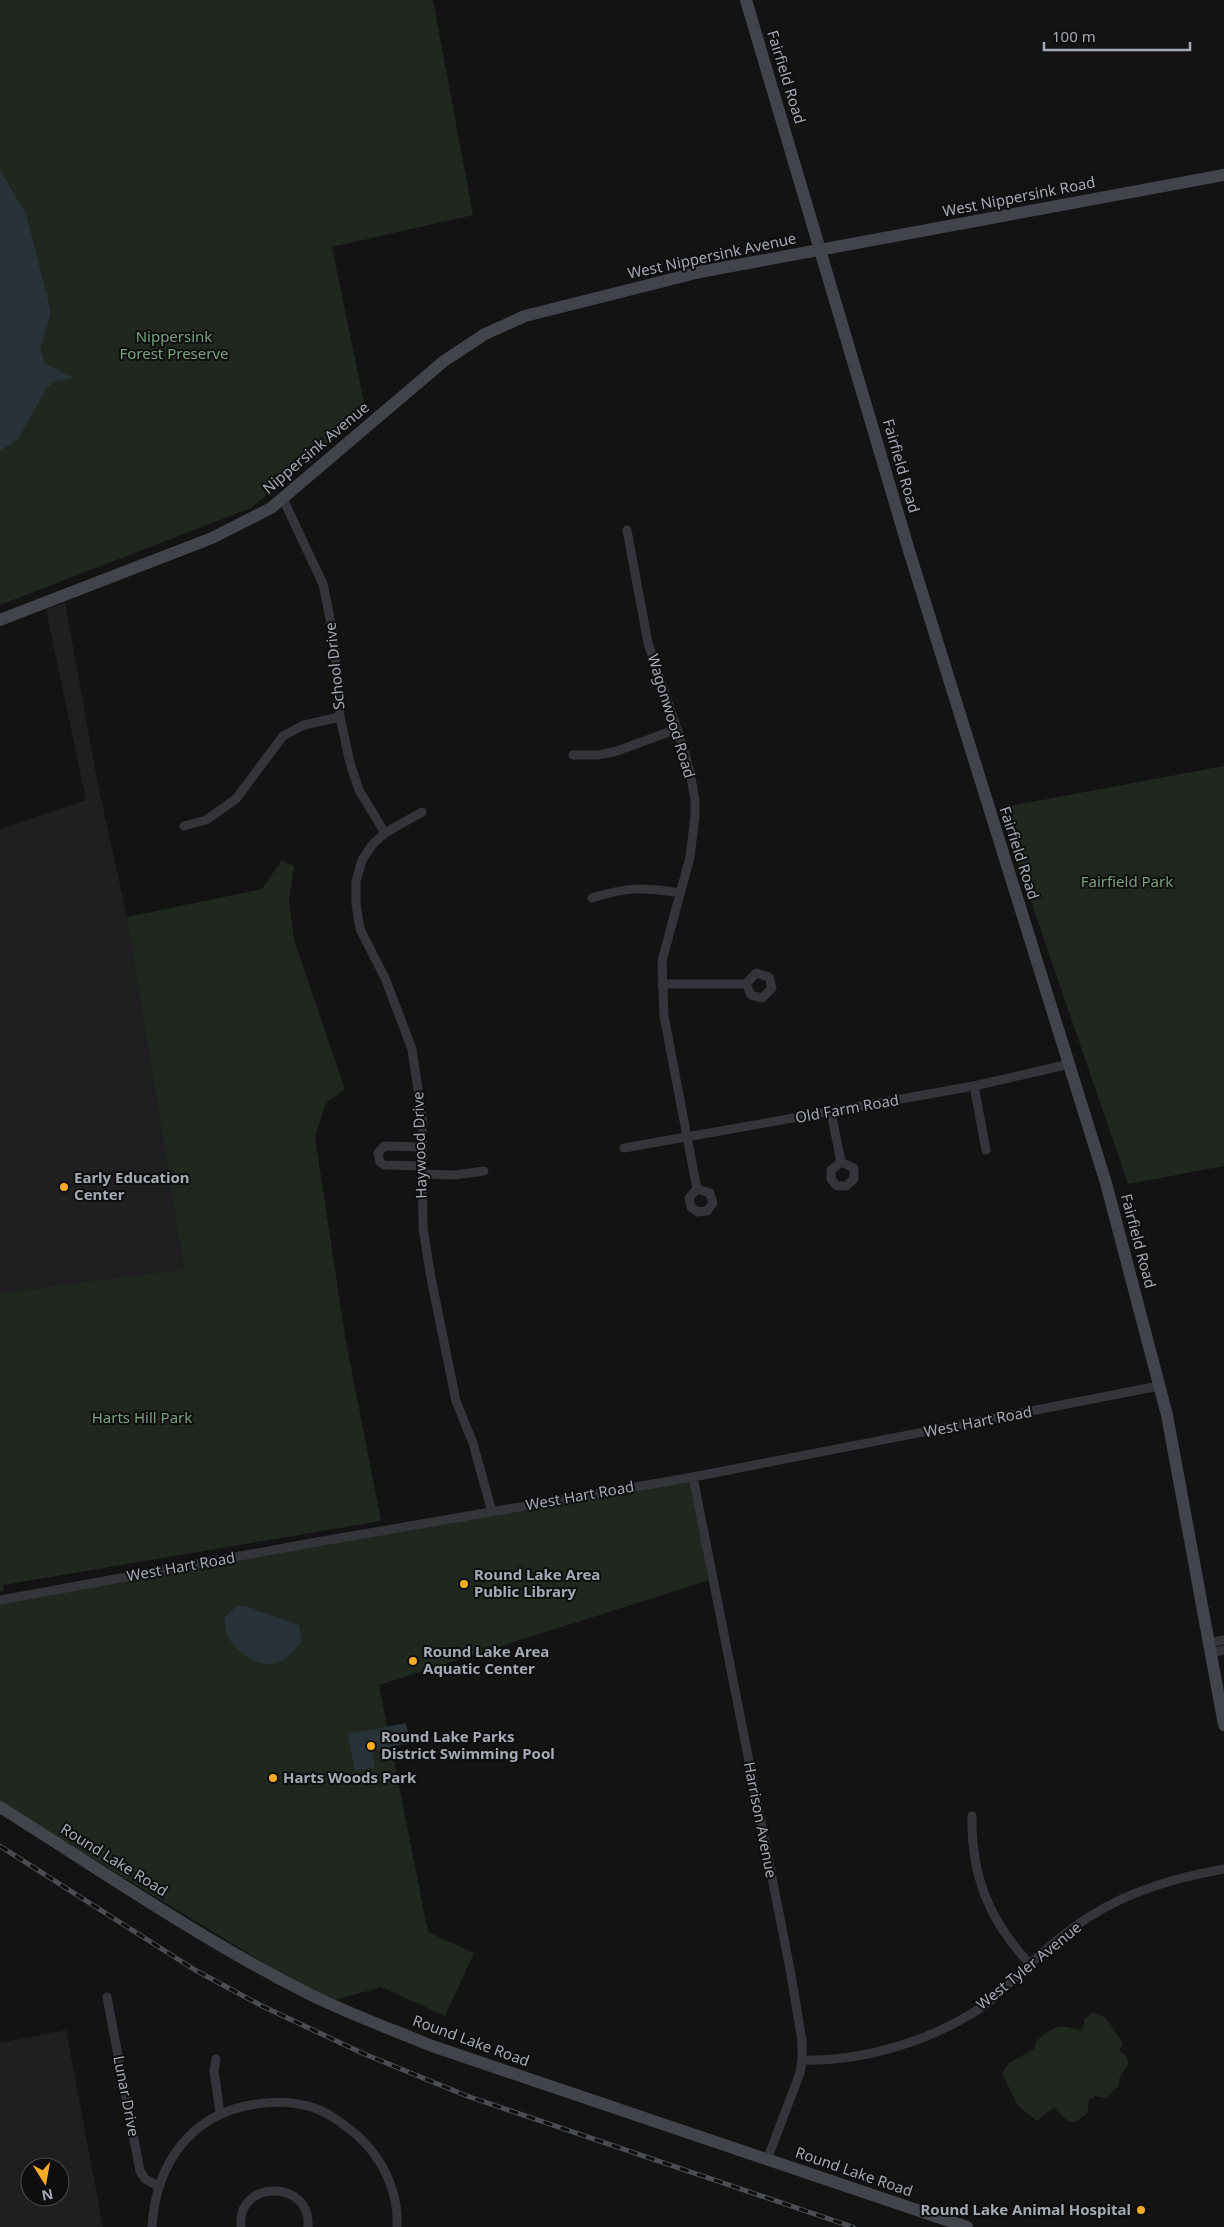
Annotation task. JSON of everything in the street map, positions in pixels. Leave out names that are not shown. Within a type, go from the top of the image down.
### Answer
[{"type":"street","name":"Fairfield Road","points":[[746,0],[920,588],[1106,1183],[1167,1415],[1224,1725]]},
{"type":"street","name":"West Nippersink Road","points":[[820,250],[1224,175]]},
{"type":"street","name":"West Nippersink Avenue","points":[[612,294],[701,272],[820,250]]},
{"type":"street","name":"Nippersink Avenue","points":[[0,620],[212,538],[263,512],[283,499],[444,361],[485,334],[525,316],[612,294]]},
{"type":"street","name":"School Drive","points":[[283,499],[323,584],[333,633],[340,717],[350,763],[359,790],[386,833]]},
{"type":"street","name":"Wagonwood Road","points":[[627,530],[642,619],[690,772],[695,816],[690,857],[662,961],[662,984],[664,1016],[697,1189]]},
{"type":"street","points":[[184,826],[206,820],[236,799],[283,736],[304,725],[340,717]]},
{"type":"street","points":[[573,755],[598,755],[677,728]]},
{"type":"street","name":"Haywood Drive","points":[[422,812],[386,833],[372,845],[362,860],[356,882],[356,904],[360,929],[385,978],[412,1049],[422,1117],[423,1228],[456,1401],[473,1443],[492,1512]]},
{"type":"street","points":[[592,898],[616,890],[635,887],[680,893]]},
{"type":"street","points":[[662,984],[746,984]]},
{"type":"street","name":"Old Farm Road","points":[[624,1148],[974,1086],[1069,1064]]},
{"type":"street","points":[[974,1086],[986,1150]]},
{"type":"street","points":[[831,1112],[841,1162]]},
{"type":"street","points":[[422,1147],[384,1146],[378,1153],[380,1162],[384,1165],[454,1175],[484,1172]]},
{"type":"street","name":"West Hart Road","points":[[0,1600],[317,1542],[693,1477],[1159,1386]]},
{"type":"street","name":"Harrison Avenue","points":[[693,1477],[790,1969],[802,2041],[800,2073],[767,2160]]},
{"type":"street","points":[[1210,1648],[1224,1640]]},
{"type":"street","points":[[1210,1648],[1224,1650]]},
{"type":"street","name":"Round Lake Road","points":[[0,1807],[199,1932],[310,1994],[432,2046],[967,2227]]},
{"type":"street","points":[[972,1816],[971,1843],[988,1904],[1012,1945],[1030,1964]]},
{"type":"street","name":"West Tyler Avenue","points":[[802,2060],[823,2060],[866,2053],[925,2036],[953,2024],[986,2004],[1051,1944],[1089,1916],[1126,1897],[1170,1880],[1224,1869]]},
{"type":"street","name":"Lunar Drive","points":[[107,1997],[140,2171],[144,2179],[158,2186]]},
{"type":"street","points":[[216,2059],[214,2071],[220,2113]]},
{"type":"street","points":[[152,2227],[155,2195],[164,2170],[178,2148],[199,2128],[220,2113],[244,2106],[273,2102],[296,2103],[317,2109],[340,2121],[367,2144],[384,2167],[394,2194],[397,2227]]},
{"type":"street","points":[[242,2227],[243,2211],[250,2201],[259,2194],[270,2190],[282,2191],[293,2195],[307,2213],[308,2227]]},
{"type":"shaded area","points":[[0,170],[26,214],[51,312],[40,349],[45,364],[75,378],[53,382],[46,389],[18,439],[0,451]]},
{"type":"shaded area","points":[[65,602],[97,780],[127,917],[184,1271],[0,1293],[0,829],[86,800],[46,610]]},
{"type":"shaded area","points":[[237,1606],[245,1606],[299,1625],[302,1641],[288,1657],[276,1663],[262,1664],[249,1658],[236,1648],[227,1635],[224,1618]]},
{"type":"shaded area","name":"Round Lake Parks District Swimming Pool","points":[[406,1723],[410,1743],[372,1750],[375,1767],[355,1771],[348,1734]]},
{"type":"shaded area","points":[[66,2030],[103,2227],[0,2227],[0,2043]]},
{"type":"green space","name":"Nippersink Forest Preserve","points":[[0,0],[433,0],[473,215],[332,247],[366,412],[251,508],[0,605]]},
{"type":"green space","name":"Fairfield Park","points":[[1224,766],[1224,1166],[1128,1184],[999,808]]},
{"type":"green space","name":"Harts Hill Park","points":[[282,860],[294,866],[289,901],[294,940],[345,1089],[326,1103],[315,1137],[345,1336],[381,1521],[3,1585],[4,1591],[0,1592],[0,1293],[184,1270],[127,917],[262,889]]},
{"type":"green space","name":"Harts Woods Park","points":[[693,1477],[713,1579],[379,1685],[428,1932],[474,1953],[445,2016],[381,1987],[328,2002],[0,1802],[0,1598]]},
{"type":"green space","points":[[1092,2013],[1105,2017],[1123,2043],[1119,2051],[1125,2054],[1129,2063],[1119,2079],[1119,2085],[1106,2098],[1096,2096],[1089,2100],[1087,2114],[1075,2122],[1067,2121],[1054,2107],[1037,2121],[1018,2106],[1002,2073],[1009,2063],[1034,2049],[1041,2037],[1055,2028],[1063,2026],[1082,2031],[1085,2018]]},
{"type":"railway","points":[[0,1846],[195,1970],[262,2006],[362,2053],[467,2096],[853,2227]]},
{"type":"place","name":"Early Education Center","points":[[64,1187]]},
{"type":"place","name":"Round Lake Area Public Library","points":[[464,1584]]},
{"type":"place","name":"Round Lake Area Aquatic Center","points":[[413,1661]]},
{"type":"place","name":"Round Lake Parks District Swimming Pool","points":[[371,1746]]},
{"type":"place","name":"Harts Woods Park","points":[[273,1778]]},
{"type":"place","name":"Round Lake Animal Hospital","points":[[1141,2210]]}]
